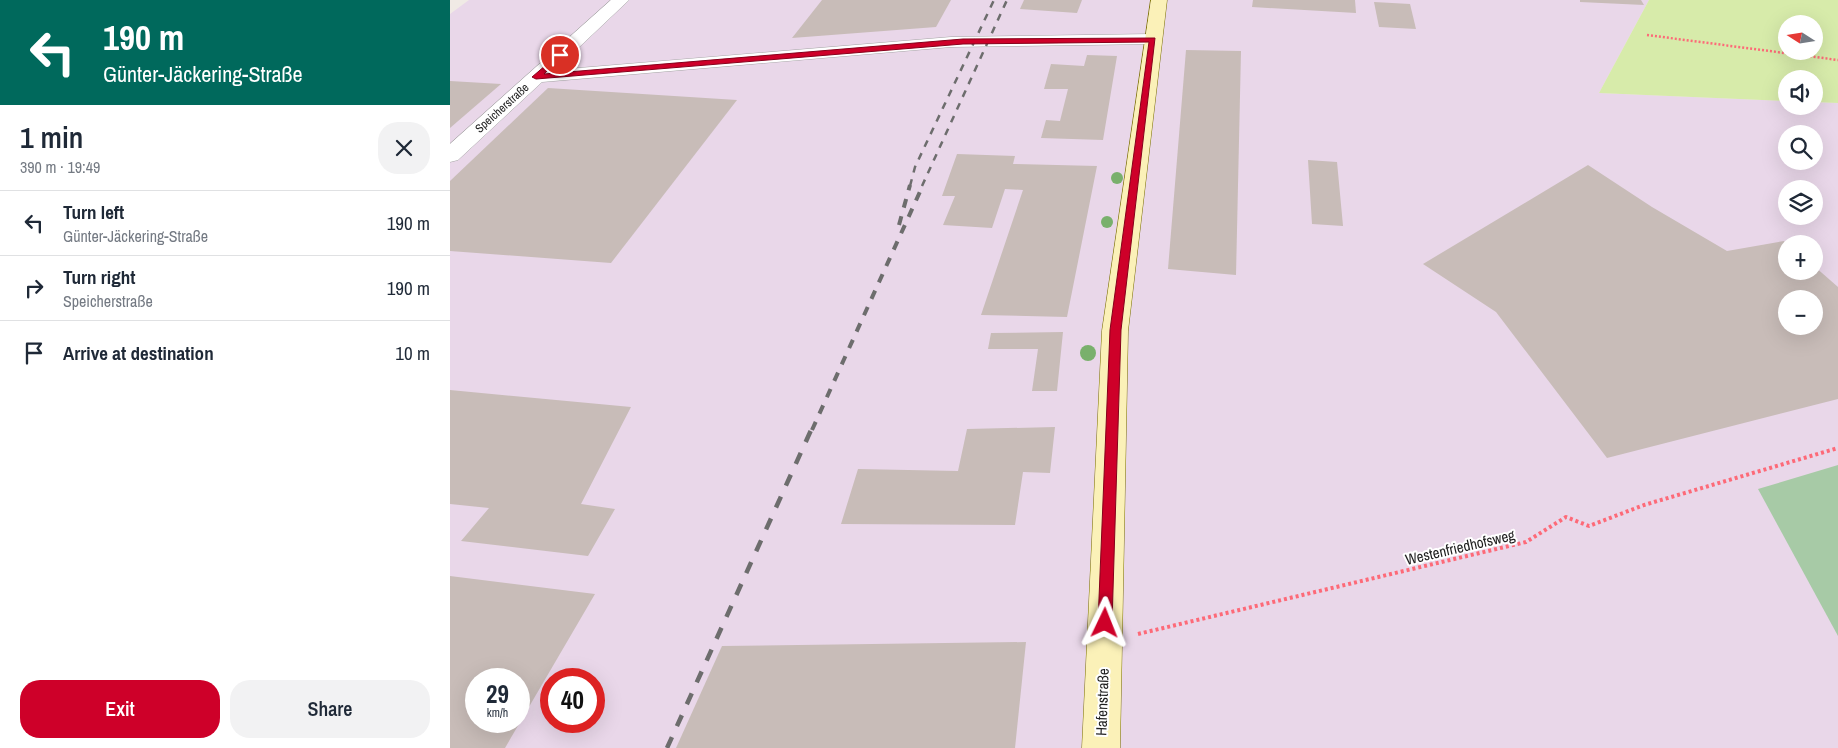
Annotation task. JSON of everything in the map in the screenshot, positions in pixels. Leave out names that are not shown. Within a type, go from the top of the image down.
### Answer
[{"type":"street","name":"Speicherstraße","points":[[450,154],[621,0]]},
{"type":"street","name":"Hafenstraße","points":[[1101,748],[1115,330],[1159,0]]},
{"type":"street","points":[[536,77],[966,41],[1153,39]]},
{"type":"path","points":[[1647,35],[1838,60]]},
{"type":"path","name":"Westenfriedhofsweg","points":[[1104,642],[1526,542],[1566,517],[1589,526],[1644,505],[1838,448]]},
{"type":"shaded area","points":[[469,0],[1649,0],[1599,93],[1778,101],[1778,115],[1823,115],[1823,102],[1838,103],[1838,748],[450,748],[450,14]]},
{"type":"green space","points":[[1649,0],[1838,0],[1838,103],[1823,102],[1823,70],[1778,70],[1778,101],[1599,93]]},
{"type":"green space","points":[[1838,465],[1838,636],[1758,489]]},
{"type":"building","points":[[822,0],[951,0],[936,27],[792,38]]},
{"type":"building","points":[[1024,0],[1082,0],[1077,13],[1020,9]]},
{"type":"building","points":[[1253,0],[1355,0],[1356,13],[1252,7]]},
{"type":"building","points":[[1580,0],[1641,0],[1644,5],[1580,2]]},
{"type":"building","points":[[1374,2],[1410,4],[1416,29],[1379,27]]},
{"type":"building","points":[[1186,50],[1241,51],[1236,275],[1168,269]]},
{"type":"building","points":[[1087,55],[1117,56],[1103,140],[1041,138],[1046,120],[1060,121],[1068,89],[1044,89],[1051,64],[1084,66]]},
{"type":"building","points":[[450,81],[501,84],[450,128]]},
{"type":"building","points":[[548,88],[737,100],[611,263],[450,251],[450,181]]},
{"type":"building","points":[[957,154],[1015,156],[1013,164],[1097,166],[1067,317],[981,315],[1023,190],[1005,189],[992,228],[943,225],[955,196],[942,196]]},
{"type":"building","points":[[1308,160],[1337,162],[1343,226],[1312,224]]},
{"type":"building","points":[[1588,165],[1652,207],[1727,251],[1778,242],[1778,280],[1823,280],[1823,274],[1838,287],[1838,399],[1607,458],[1496,312],[1423,264]]},
{"type":"building","points":[[1063,332],[1057,391],[1032,391],[1038,349],[988,349],[991,333]]},
{"type":"building","points":[[450,390],[631,407],[581,504],[615,509],[588,556],[461,541],[489,508],[450,504]]},
{"type":"building","points":[[1055,427],[1050,473],[1023,472],[1015,525],[841,524],[858,469],[958,471],[967,429]]},
{"type":"building","points":[[450,576],[595,594],[552,668],[540,668],[540,688],[530,705],[530,668],[465,668],[465,733],[514,733],[505,748],[450,748]]},
{"type":"building","points":[[1026,642],[1015,748],[676,748],[722,646]]},
{"type":"railway","points":[[910,186],[915,167],[994,0]]},
{"type":"railway","points":[[922,186],[1007,0]]},
{"type":"railway","points":[[899,225],[910,185]]},
{"type":"railway","points":[[812,430],[923,185]]},
{"type":"railway","points":[[667,748],[812,428]]},
{"type":"route","points":[[560,55],[536,77],[988,40],[1153,39],[1115,330],[1105,623]]}]
